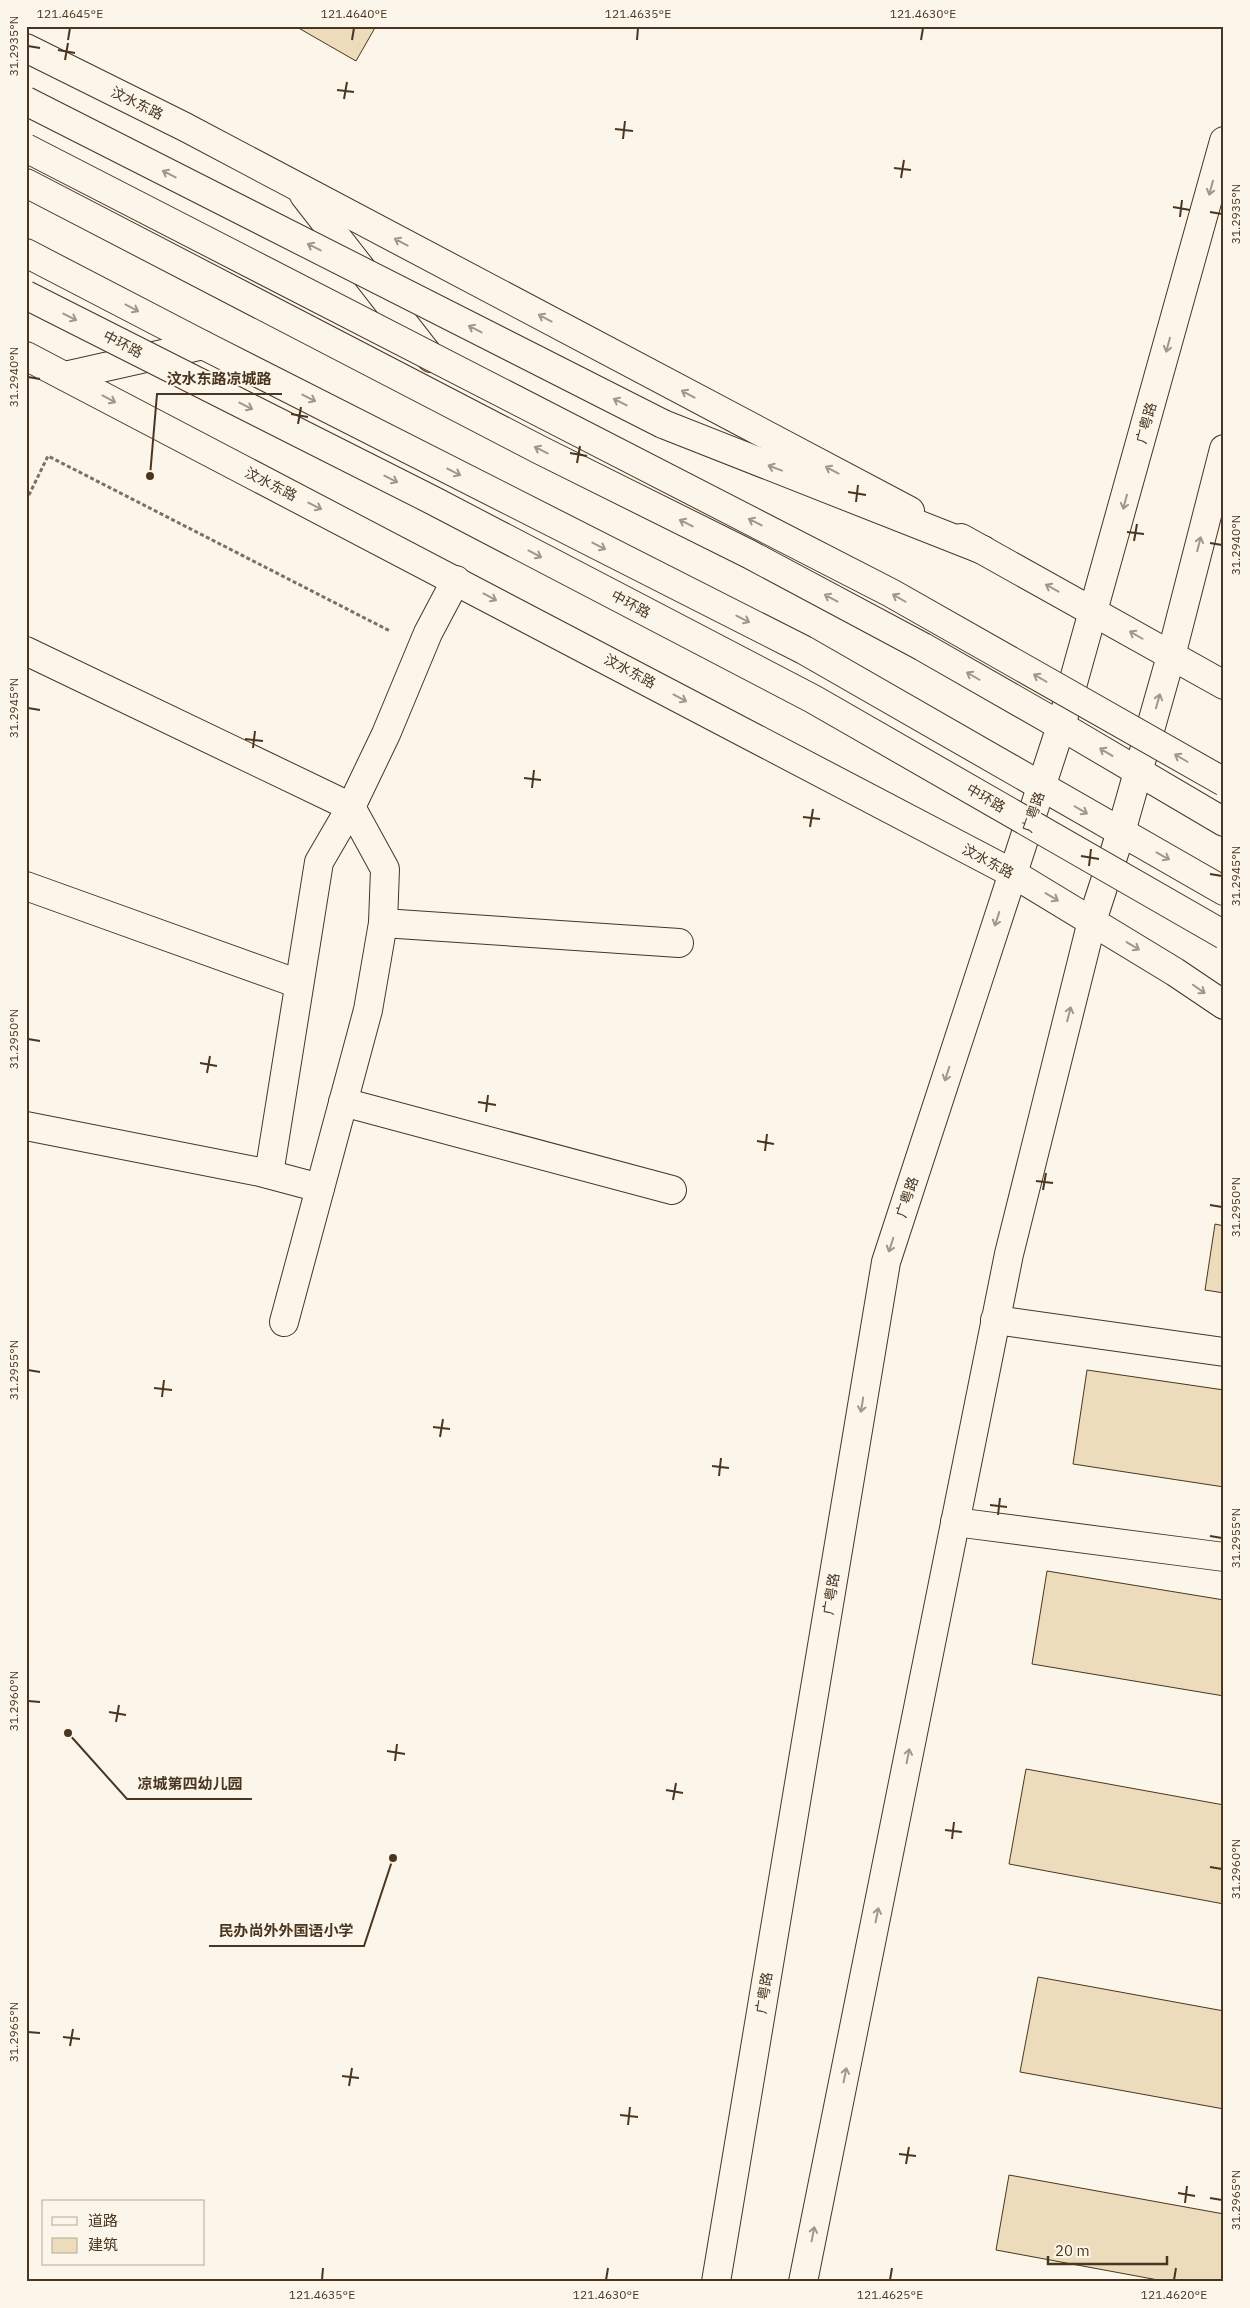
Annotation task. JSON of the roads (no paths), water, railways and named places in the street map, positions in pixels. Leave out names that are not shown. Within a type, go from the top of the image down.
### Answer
[{"type":"main road","name":"汶水东路","points":[[26,48],[185,127],[983,550],[1224,686]]},
{"type":"main road","points":[[26,101],[663,424],[983,550]]},
{"type":"main road","name":"广粤路","points":[[716,2282],[886,1262],[1061,726],[1224,141]]},
{"type":"main road","points":[[26,148],[492,386],[891,593],[1224,782]]},
{"type":"main road","points":[[26,183],[766,563],[923,647],[1224,822]]},
{"type":"main road","points":[[299,188],[475,415]]},
{"type":"main road","points":[[26,253],[804,650],[1224,891]]},
{"type":"main road","name":"中环路","points":[[26,295],[443,506],[813,699],[1224,935]]},
{"type":"main road","points":[[65,376],[203,345]]},
{"type":"main road","name":"汶水东路","points":[[26,356],[1012,873],[1175,972],[1224,1005]]},
{"type":"main road","points":[[803,2282],[1009,1254],[1092,921],[1121,832],[1171,656],[1224,449]]},
{"type":"main road","points":[[269,1174],[319,862],[351,807],[422,648],[456,580]]},
{"type":"main road","points":[[26,650],[351,807],[385,869],[383,923],[368,1010],[284,1322]]},
{"type":"main road","points":[[26,886],[299,984]]},
{"type":"main road","points":[[383,923],[679,943]]},
{"type":"main road","points":[[343,1102],[672,1190]]},
{"type":"main road","points":[[26,1126],[269,1174],[320,1188]]},
{"type":"main road","points":[[996,1320],[1224,1352]]},
{"type":"main road","points":[[955,1522],[1224,1557]]},
{"type":"place","name":"汶水东路凉城路","points":[[150,476]]},
{"type":"place","name":"凉城第四幼儿园","points":[[68,1733]]},
{"type":"place","name":"民办尚外外国语小学","points":[[393,1858]]}]
